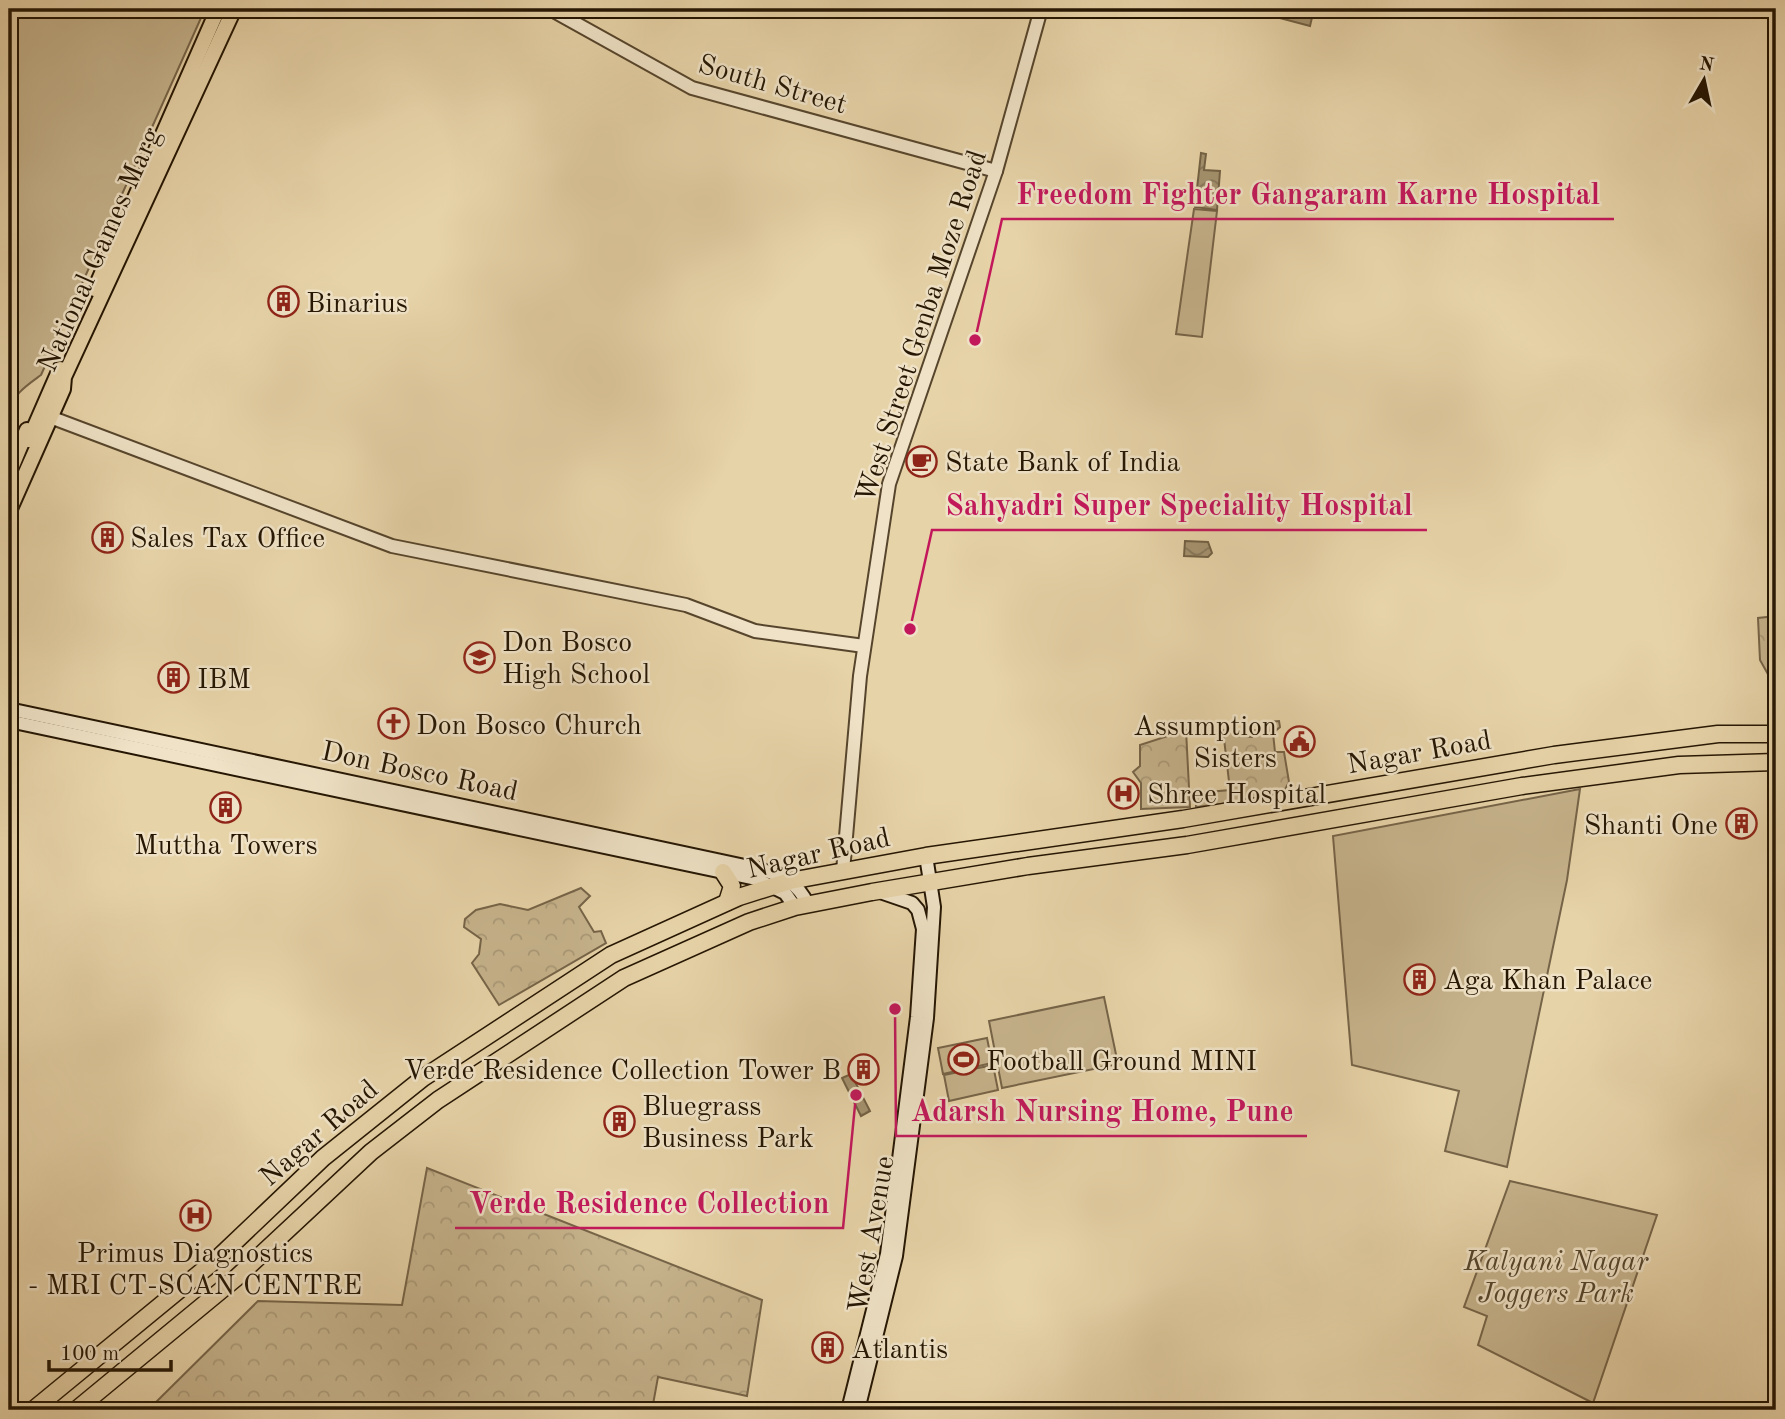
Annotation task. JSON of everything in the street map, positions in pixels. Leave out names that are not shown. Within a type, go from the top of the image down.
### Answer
[{"type":"highway","name":"Nagar Road","points":[[33,1410],[218,1258],[332,1150],[423,1078],[611,955],[727,902],[790,881],[1024,839],[1182,819],[1554,755],[1718,734],[1776,734]]},
{"type":"highway","points":[[1669,739],[1663,754],[1671,765]]},
{"type":"highway","points":[[1648,742],[1655,754],[1650,768]]},
{"type":"highway","name":"Nagar Road","points":[[76,1410],[236,1278],[371,1152],[438,1100],[624,978],[749,922],[801,906],[872,892],[1028,866],[1186,845],[1522,786],[1671,765],[1776,762]]},
{"type":"highway","points":[[723,872],[732,886],[727,902]]},
{"type":"main road","name":"National Games Marg","points":[[9,511],[63,389],[61,376],[218,9]]},
{"type":"main road","name":"National Games Marg","points":[[9,473],[49,381],[61,376],[234,9]]},
{"type":"main road","name":"South Street","points":[[550,9],[692,88],[996,172]]},
{"type":"main road","name":"West Street Genba Moze Road","points":[[843,871],[864,646],[890,480],[996,172],[1041,9]]},
{"type":"main road","points":[[9,485],[61,376]]},
{"type":"main road","points":[[9,499],[61,376]]},
{"type":"main road","points":[[50,417],[392,545],[686,606],[755,631],[864,646]]},
{"type":"main road","name":"Don Bosco Road","points":[[9,709],[622,838],[759,869],[790,881]]},
{"type":"main road","name":"Don Bosco Road","points":[[9,721],[723,872],[773,885]]},
{"type":"main road","name":"West Avenue","points":[[858,1410],[896,1256],[927,1018],[934,907],[926,856]]},
{"type":"main road","points":[[773,885],[801,906],[804,895],[790,881]]},
{"type":"main road","name":"West Avenue","points":[[848,1410],[887,1254],[917,1017],[923,929],[918,910],[912,903],[891,894],[872,892]]},
{"type":"green space","points":[[9,9],[205,9],[41,375],[17,396],[9,413]]},
{"type":"green space","points":[[1194,209],[1217,211],[1202,337],[1176,334]]},
{"type":"green space","points":[[1776,616],[1776,677],[1769,676],[1760,660],[1758,618]]},
{"type":"green space","points":[[1279,721],[1280,727],[1273,733],[1275,752],[1284,752],[1289,782],[1281,797],[1196,807],[1196,793],[1230,790],[1223,730],[1237,729],[1238,736],[1252,737],[1252,730],[1266,730],[1267,722]]},
{"type":"green space","points":[[1186,730],[1190,807],[1141,809],[1141,783],[1133,772],[1140,766],[1140,745]]},
{"type":"green space","points":[[1580,789],[1567,880],[1507,1167],[1445,1151],[1459,1091],[1352,1065],[1333,836]]},
{"type":"green space","points":[[581,888],[590,896],[579,907],[594,932],[601,931],[606,943],[499,1005],[472,963],[479,954],[481,939],[464,927],[465,919],[476,910],[500,904],[528,910]]},
{"type":"green space","points":[[1104,997],[1118,1064],[1002,1088],[989,1021]]},
{"type":"green space","points":[[987,1038],[992,1063],[943,1074],[938,1048]]},
{"type":"green space","points":[[993,1065],[998,1090],[949,1101],[944,1075]]},
{"type":"green space","points":[[427,1168],[762,1300],[747,1396],[658,1377],[652,1410],[148,1410],[258,1301],[402,1305]]},
{"type":"green space","name":"Kalyani Nagar Joggers Park","points":[[1510,1181],[1657,1215],[1593,1403],[1478,1345],[1487,1316],[1464,1307]]},
{"type":"water","points":[[1278,9],[1314,9],[1310,26],[1276,17]]},
{"type":"water","points":[[1201,153],[1206,154],[1204,170],[1220,171],[1217,210],[1195,207]]},
{"type":"water","points":[[1185,541],[1208,542],[1212,553],[1208,557],[1184,556]]},
{"type":"water","points":[[851,1074],[870,1111],[861,1116],[842,1078]]},
{"type":"place","name":"Binarius","points":[[283,302]]},
{"type":"place","name":"Freedom Fighter Gangaram Karne Hospital","points":[[975,340]]},
{"type":"place","name":"State Bank of India","points":[[922,461]]},
{"type":"place","name":"Sales Tax Office","points":[[107,537]]},
{"type":"place","name":"Sahyadri Super Speciality Hospital","points":[[910,629]]},
{"type":"place","name":"Don Bosco High School","points":[[479,657]]},
{"type":"place","name":"IBM","points":[[174,678]]},
{"type":"place","name":"Don Bosco Church","points":[[393,724]]},
{"type":"place","name":"Assumption Sisters","points":[[1300,741]]},
{"type":"place","name":"Shree Hospital","points":[[1124,793]]},
{"type":"place","name":"Muttha Towers","points":[[226,807]]},
{"type":"place","name":"Shanti One","points":[[1741,824]]},
{"type":"place","name":"Aga Khan Palace","points":[[1420,979]]},
{"type":"place","name":"Adarsh Nursing Home, Pune","points":[[895,1009]]},
{"type":"place","name":"Football Ground MINI","points":[[963,1060]]},
{"type":"place","name":"Verde Residence Collection Tower B","points":[[864,1069]]},
{"type":"place","name":"Verde Residence Collection","points":[[856,1095]]},
{"type":"place","name":"Bluegrass Business Park","points":[[619,1121]]},
{"type":"place","name":"Primus Diagnostics - MRI CT-SCAN CENTRE","points":[[195,1215]]},
{"type":"place","name":"Atlantis","points":[[828,1348]]}]
